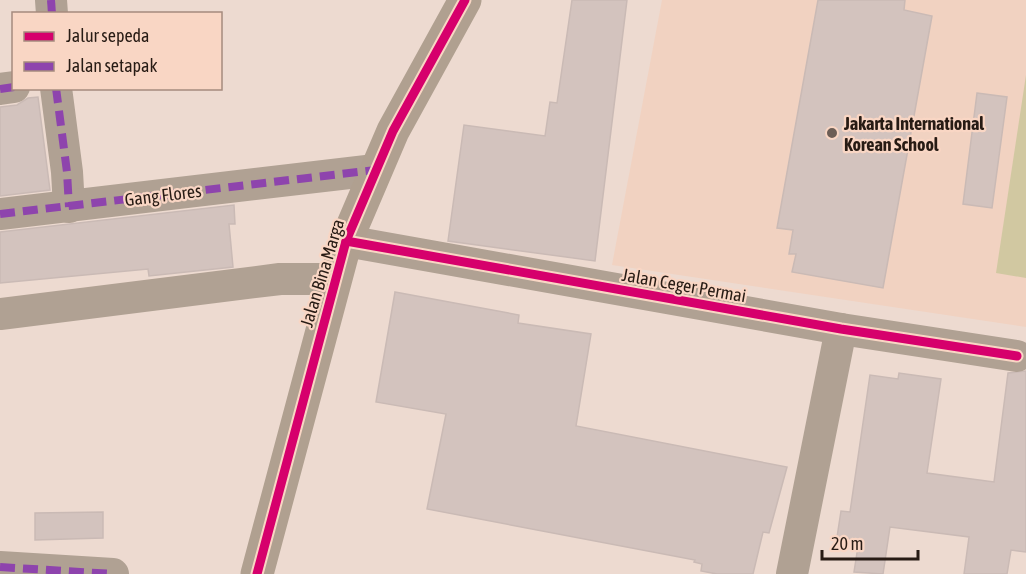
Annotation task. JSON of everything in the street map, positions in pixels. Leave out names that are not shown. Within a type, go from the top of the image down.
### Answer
[{"type":"street","name":"Jalan Bina Marga","points":[[257,574],[346,241],[393,131],[465,0]]},
{"type":"street","points":[[56,90],[69,207]]},
{"type":"street","name":"Gang Flores","points":[[0,214],[375,170]]},
{"type":"street","name":"Jalan Ceger Permai","points":[[346,241],[841,329],[1017,356]]},
{"type":"street","points":[[0,314],[280,279],[335,279]]},
{"type":"street","points":[[792,574],[841,329]]},
{"type":"street","points":[[0,567],[112,574]]},
{"type":"shaded area","name":"Jakarta International Korean School","points":[[662,0],[1026,0],[1026,327],[612,265]]},
{"type":"shaded area","points":[[1026,75],[1026,278],[996,273]]},
{"type":"building","points":[[572,0],[627,0],[595,261],[448,241],[464,125],[545,136],[550,102],[557,103]]},
{"type":"building","points":[[818,0],[905,0],[904,10],[932,16],[883,288],[792,272],[796,254],[789,254],[793,230],[777,228]]},
{"type":"building","points":[[977,93],[1007,97],[992,208],[963,204]]},
{"type":"building","points":[[38,97],[50,190],[0,196],[0,107],[17,105],[28,98]]},
{"type":"building","points":[[234,205],[235,224],[229,224],[233,267],[149,276],[148,269],[0,283],[0,232]]},
{"type":"building","points":[[395,292],[519,315],[518,323],[591,334],[576,426],[787,467],[769,533],[763,532],[753,574],[717,574],[701,571],[702,564],[694,562],[695,560],[427,509],[446,414],[376,402]]},
{"type":"building","points":[[1026,371],[1026,552],[1011,550],[1007,574],[964,574],[969,537],[890,527],[883,574],[854,572],[859,540],[837,537],[841,511],[850,512],[870,375],[898,379],[899,373],[941,379],[927,473],[994,482],[1008,373]]},
{"type":"building","points":[[103,512],[103,538],[35,540],[35,513]]},
{"type":"marked path","points":[[51,0],[52,12]]},
{"type":"marked path","points":[[0,89],[12,87]]},
{"type":"marked path","points":[[56,90],[69,207]]},
{"type":"marked path","points":[[0,214],[375,170]]},
{"type":"marked path","points":[[0,567],[113,574]]},
{"type":"cycle path","points":[[257,574],[346,241],[393,131],[465,0]]},
{"type":"cycle path","points":[[346,241],[841,329],[1017,356]]},
{"type":"place","name":"Jakarta International Korean School","points":[[832,133]]}]
